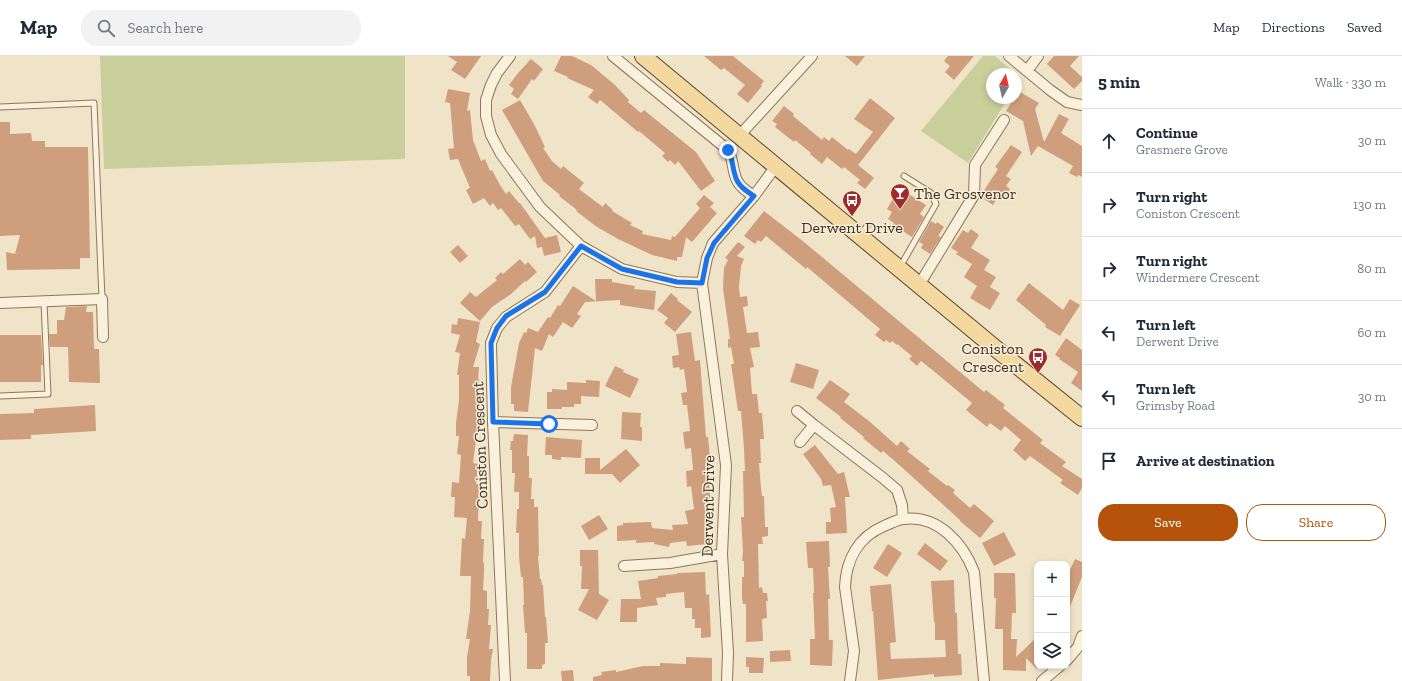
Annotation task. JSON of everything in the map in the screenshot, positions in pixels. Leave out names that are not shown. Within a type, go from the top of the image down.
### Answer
[{"type":"main road","points":[[643,56],[776,166],[863,231],[899,268],[1082,418]]},
{"type":"street","points":[[510,56],[490,85],[486,100],[486,116],[491,134],[501,154],[540,207],[581,246],[622,269],[677,282],[702,283]]},
{"type":"street","points":[[613,56],[728,150],[738,183],[754,196]]},
{"type":"street","points":[[739,136],[812,56]]},
{"type":"street","points":[[1009,56],[1067,102],[1082,105]]},
{"type":"street","points":[[1027,71],[1038,56]]},
{"type":"street","points":[[919,285],[974,196],[975,165],[1004,120]]},
{"type":"street","name":"Derwent Drive","points":[[727,681],[728,653],[722,554],[726,465],[702,283],[707,258],[714,243],[754,196],[776,166]]},
{"type":"street","name":"Coniston Crescent","points":[[505,681],[493,422],[491,343],[497,328],[506,316],[545,292],[581,246]]},
{"type":"street","points":[[0,303],[102,300],[103,337]]},
{"type":"street","points":[[798,410],[814,425],[883,478],[896,490],[902,505],[903,518]]},
{"type":"street","points":[[493,422],[592,426]]},
{"type":"street","points":[[800,442],[814,425]]},
{"type":"street","points":[[850,681],[854,651],[845,586],[848,564],[859,544],[867,535],[903,518],[917,519],[927,522],[947,532],[956,540],[970,562],[974,572],[976,587],[984,681]]},
{"type":"street","points":[[624,566],[670,563],[722,554]]},
{"type":"street","points":[[1070,657],[1080,647],[1082,636]]},
{"type":"street","points":[[1042,681],[1056,669]]},
{"type":"lane","points":[[0,107],[94,104],[102,300]]},
{"type":"lane","points":[[899,268],[936,204],[931,194],[904,176]]},
{"type":"lane","points":[[0,396],[48,394],[44,302]]},
{"type":"green space","points":[[100,56],[405,56],[405,159],[104,169]]},
{"type":"green space","points":[[983,56],[995,56],[1009,68],[986,68],[986,104],[1004,104],[968,163],[921,131]]},
{"type":"building","points":[[448,56],[481,56],[465,79],[451,70],[457,62]]},
{"type":"building","points":[[561,56],[572,56],[591,65],[615,85],[629,100],[628,102],[641,113],[644,110],[696,152],[715,181],[701,191],[678,161],[675,165],[670,160],[668,162],[662,156],[665,153],[639,131],[638,132],[600,100],[597,104],[588,97],[594,90],[554,71]]},
{"type":"building","points":[[704,56],[733,56],[764,81],[761,85],[762,86],[748,103],[737,94],[745,85],[724,68],[721,70]]},
{"type":"building","points":[[845,56],[865,56],[857,66]]},
{"type":"building","points":[[948,56],[974,56],[954,80],[945,72],[950,66],[944,61]]},
{"type":"building","points":[[1054,56],[1079,56],[1070,66],[1082,77],[1082,81],[1074,89],[1047,64]]},
{"type":"building","points":[[531,59],[543,69],[534,81],[532,79],[518,99],[511,94],[514,89],[509,85]]},
{"type":"building","points":[[448,89],[470,93],[467,111],[470,110],[473,140],[481,161],[485,159],[490,171],[492,170],[506,194],[509,191],[520,203],[545,238],[557,235],[561,252],[544,256],[542,247],[537,248],[535,236],[530,239],[519,224],[515,226],[501,208],[498,210],[493,203],[490,206],[484,198],[473,204],[466,190],[470,188],[458,159],[450,160],[448,149],[454,148],[450,103],[445,102]]},
{"type":"building","points":[[1022,93],[1039,103],[1035,109],[1044,142],[1059,114],[1069,119],[1061,133],[1082,146],[1082,177],[1078,175],[1077,177],[1069,173],[1073,166],[1038,146],[1031,156],[1023,121],[1006,111],[1011,104],[1022,104]]},
{"type":"building","points":[[870,98],[895,118],[858,165],[874,178],[865,189],[857,183],[860,180],[844,167],[842,169],[827,157],[822,164],[795,140],[794,142],[775,127],[777,124],[772,121],[784,106],[794,114],[793,116],[822,140],[824,137],[829,141],[832,137],[848,150],[849,149],[856,154],[873,132],[854,119]]},
{"type":"building","points":[[520,100],[535,126],[545,147],[543,148],[552,161],[561,169],[563,166],[584,183],[579,189],[603,207],[605,203],[613,210],[612,211],[632,223],[630,225],[643,231],[642,234],[671,240],[672,236],[675,237],[700,208],[696,204],[704,195],[714,203],[710,207],[717,213],[692,242],[686,237],[682,257],[677,257],[677,261],[652,255],[597,227],[576,211],[577,210],[543,181],[502,110]]},
{"type":"building","points":[[0,122],[10,122],[10,134],[31,133],[32,141],[45,141],[45,147],[88,147],[90,258],[80,258],[80,269],[7,270],[6,252],[15,254],[20,235],[0,236]]},
{"type":"building","points":[[1011,145],[1022,152],[1006,176],[1011,179],[1006,186],[1010,189],[1004,198],[999,195],[993,205],[981,197],[998,169],[995,167]]},
{"type":"building","points":[[904,191],[926,205],[920,214],[924,217],[912,237],[893,225],[894,223],[888,219],[892,212],[887,209],[894,197],[898,200]]},
{"type":"building","points":[[764,211],[804,242],[984,392],[986,390],[1005,405],[1003,408],[1043,440],[1040,443],[1066,462],[1062,466],[1082,479],[1082,488],[1078,495],[1060,483],[1063,480],[1030,456],[1025,461],[1013,450],[1021,440],[1005,426],[1001,431],[990,423],[987,427],[966,410],[972,403],[936,373],[921,361],[917,366],[909,359],[912,356],[897,344],[892,341],[890,343],[886,340],[884,342],[875,335],[880,329],[807,267],[806,269],[766,236],[761,242],[758,240],[755,244],[744,236]]},
{"type":"building","points":[[931,221],[936,224],[937,222],[944,227],[938,236],[941,237],[930,254],[921,248],[923,244],[919,242]]},
{"type":"building","points":[[971,229],[979,235],[971,248],[990,260],[984,270],[996,277],[990,287],[1000,293],[990,310],[970,298],[977,286],[964,277],[972,264],[956,254],[958,252],[951,248],[963,230],[968,233]]},
{"type":"building","points":[[738,242],[745,247],[737,256],[744,259],[741,266],[739,287],[740,297],[747,296],[748,306],[743,307],[747,333],[758,332],[760,347],[750,348],[754,367],[750,368],[752,394],[757,394],[759,413],[762,413],[764,439],[760,439],[761,463],[759,463],[762,496],[764,496],[765,527],[768,527],[768,536],[762,537],[763,544],[758,544],[759,588],[762,587],[763,593],[767,593],[768,601],[766,601],[767,618],[762,619],[763,641],[746,642],[746,604],[743,604],[742,598],[744,561],[742,561],[743,552],[741,517],[744,517],[744,449],[741,411],[738,411],[731,364],[734,364],[731,347],[728,348],[728,339],[730,339],[723,288],[724,268],[728,260],[725,258]]},
{"type":"building","points":[[458,245],[468,256],[460,263],[450,252]]},
{"type":"building","points":[[520,259],[525,265],[528,262],[537,272],[511,294],[492,307],[480,321],[460,303],[470,292],[476,297],[497,280],[495,278],[501,272],[503,274]]},
{"type":"building","points":[[595,279],[612,279],[612,282],[635,286],[634,289],[656,291],[654,310],[620,305],[620,300],[585,302],[577,314],[581,316],[572,328],[563,322],[553,337],[549,334],[542,351],[535,348],[528,412],[514,411],[514,404],[511,404],[511,387],[519,343],[524,332],[526,333],[528,328],[538,332],[548,317],[550,318],[558,305],[560,306],[573,286],[596,301]]},
{"type":"building","points":[[1029,283],[1063,310],[1070,299],[1080,305],[1060,336],[1045,327],[1046,325],[1016,300]]},
{"type":"building","points":[[671,293],[692,312],[675,332],[664,323],[668,318],[657,310]]},
{"type":"building","points":[[87,306],[86,312],[93,312],[94,349],[99,349],[100,383],[69,382],[68,347],[50,347],[49,334],[57,334],[57,320],[64,320],[66,307]]},
{"type":"building","points":[[458,318],[480,322],[476,342],[480,344],[473,367],[479,367],[478,379],[480,408],[473,463],[478,464],[476,484],[479,484],[478,521],[482,521],[481,539],[484,539],[483,590],[487,591],[487,609],[489,609],[488,625],[491,625],[489,649],[493,649],[490,681],[470,681],[470,676],[467,676],[467,657],[470,639],[466,639],[470,611],[471,576],[460,576],[462,538],[465,539],[467,518],[454,517],[455,497],[451,497],[452,482],[459,483],[461,455],[457,454],[459,436],[456,436],[459,400],[459,375],[457,375],[460,353],[455,352],[460,335],[451,333],[452,324],[457,325]]},
{"type":"building","points":[[691,332],[695,361],[700,360],[706,437],[708,437],[711,465],[709,465],[709,484],[711,503],[704,504],[708,544],[687,546],[686,541],[670,543],[669,547],[654,544],[654,542],[636,543],[636,540],[617,541],[617,526],[623,525],[623,523],[651,522],[652,528],[673,530],[672,525],[688,524],[685,511],[694,509],[691,486],[687,487],[686,471],[693,470],[691,448],[685,449],[683,432],[690,431],[687,405],[683,405],[681,393],[687,392],[684,369],[680,370],[679,367],[673,368],[672,356],[679,355],[676,334]]},
{"type":"building","points":[[0,335],[41,335],[43,365],[41,365],[41,382],[0,382]]},
{"type":"building","points":[[1066,338],[1082,350],[1082,391],[1071,383],[1078,372],[1055,355]]},
{"type":"building","points":[[796,363],[819,370],[813,389],[790,382]]},
{"type":"building","points":[[615,366],[624,370],[623,372],[639,379],[630,398],[605,386]]},
{"type":"building","points":[[586,380],[600,381],[599,397],[581,396],[581,404],[574,404],[574,407],[547,409],[547,392],[552,392],[552,389],[567,390],[567,382],[586,383]]},
{"type":"building","points":[[830,380],[850,394],[844,402],[869,421],[897,446],[901,441],[910,449],[907,451],[930,469],[928,471],[947,486],[948,485],[955,490],[953,493],[970,508],[974,504],[994,521],[980,538],[883,451],[881,453],[840,418],[841,417],[816,398]]},
{"type":"building","points":[[95,405],[96,431],[31,435],[31,439],[0,440],[0,414],[34,413],[34,409]]},
{"type":"building","points":[[622,412],[641,413],[640,427],[642,427],[642,441],[621,439]]},
{"type":"building","points":[[514,434],[528,435],[527,456],[529,456],[529,478],[532,478],[531,499],[534,499],[534,507],[538,507],[538,556],[540,579],[543,585],[548,643],[545,643],[545,664],[542,665],[542,669],[527,669],[527,633],[525,633],[523,605],[523,577],[521,577],[519,557],[519,533],[516,533],[517,509],[519,509],[519,492],[514,492],[515,473],[512,473],[512,450],[510,450],[511,441],[513,441]]},
{"type":"building","points":[[546,437],[582,440],[581,458],[561,457],[561,460],[552,459],[552,455],[545,455]]},
{"type":"building","points":[[815,445],[838,474],[844,472],[850,497],[845,497],[847,533],[826,534],[826,522],[831,522],[830,508],[836,507],[831,485],[823,486],[821,479],[803,454]]},
{"type":"building","points":[[626,449],[640,465],[620,483],[612,474],[585,474],[585,458],[600,458],[600,470]]},
{"type":"building","points":[[599,515],[608,529],[589,540],[581,526]]},
{"type":"building","points":[[1004,532],[1016,555],[994,566],[982,543]]},
{"type":"building","points":[[829,541],[830,567],[828,567],[830,599],[828,599],[829,640],[833,640],[832,666],[810,665],[810,639],[815,639],[814,593],[813,568],[808,568],[806,542]]},
{"type":"building","points":[[925,543],[948,561],[940,571],[917,554]]},
{"type":"building","points":[[888,544],[902,553],[887,577],[873,568]]},
{"type":"building","points":[[580,550],[598,550],[599,594],[609,600],[597,620],[578,610],[589,589],[581,589],[582,566],[580,566]]},
{"type":"building","points":[[1075,559],[1082,562],[1082,577],[1070,607],[1070,597],[1070,570]]},
{"type":"building","points":[[705,572],[706,595],[709,594],[711,637],[701,638],[701,628],[695,628],[695,619],[692,619],[692,608],[685,608],[684,592],[666,594],[666,597],[656,598],[658,605],[637,608],[637,622],[620,622],[621,599],[641,599],[638,581],[677,573]]},
{"type":"building","points":[[994,573],[1015,573],[1016,613],[1012,613],[1011,639],[1017,639],[1016,657],[1034,640],[1034,666],[1026,658],[1026,671],[1003,670],[1003,629],[995,629],[996,598],[994,598]]},
{"type":"building","points":[[954,580],[955,613],[957,613],[958,654],[961,654],[962,675],[934,677],[934,674],[878,680],[870,586],[891,584],[896,642],[890,643],[891,659],[946,657],[945,640],[935,640],[935,622],[931,581]]},
{"type":"building","points":[[790,650],[791,661],[770,662],[770,651]]},
{"type":"building","points":[[686,657],[712,658],[712,681],[593,681],[593,677],[602,675],[601,672],[616,670],[616,672],[643,666],[660,666],[660,663],[686,664]]},
{"type":"building","points":[[746,657],[764,658],[763,673],[749,673],[749,667],[746,667]]},
{"type":"building","points":[[573,670],[574,681],[562,681],[561,671]]},
{"type":"place","name":"The Grosvenor","points":[[900,210]]},
{"type":"place","name":"Derwent Drive","points":[[852,217]]},
{"type":"place","name":"Coniston Crescent","points":[[1038,374]]},
{"type":"route","points":[[549,424],[493,422],[491,343],[497,328],[506,316],[545,292],[581,246],[622,269],[677,282],[702,283],[707,258],[714,243],[754,196],[738,183],[728,150]]}]
